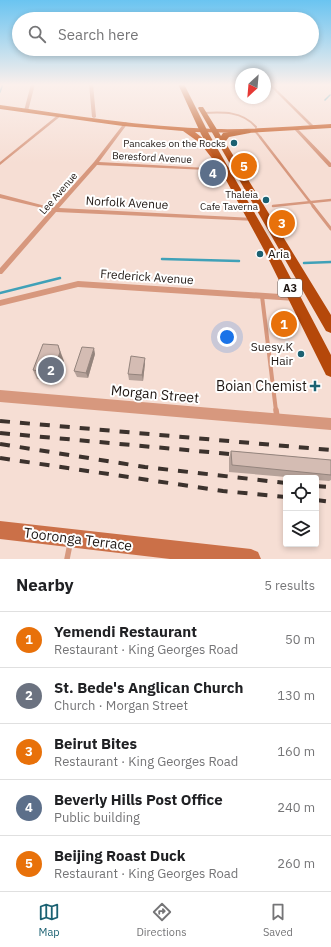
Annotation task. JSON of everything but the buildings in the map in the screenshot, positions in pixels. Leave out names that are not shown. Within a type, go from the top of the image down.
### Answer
[{"type":"highway","name":"A3","points":[[193,110],[202,129],[254,220],[331,370]]},
{"type":"highway","name":"A3","points":[[202,110],[331,327]]},
{"type":"highway","points":[[221,142],[226,135],[246,131]]},
{"type":"main road","points":[[27,110],[188,131],[200,138],[209,152],[226,170]]},
{"type":"main road","points":[[60,115],[94,117],[202,129]]},
{"type":"main road","points":[[213,129],[246,131],[256,129],[331,125]]},
{"type":"main road","points":[[179,129],[256,129],[312,126]]},
{"type":"main road","name":"Tooronga Terrace","points":[[0,530],[71,537],[159,554],[251,559]]},
{"type":"street","points":[[93,110],[94,117]]},
{"type":"street","points":[[296,110],[312,126]]},
{"type":"street","points":[[0,164],[60,115]]},
{"type":"street","name":"Lee Avenue","points":[[0,272],[96,163],[126,123]]},
{"type":"street","points":[[295,128],[331,166]]},
{"type":"street","name":"Beresford Avenue","points":[[96,163],[207,169]]},
{"type":"street","name":"Norfolk Avenue","points":[[0,196],[56,210],[254,220]]},
{"type":"street","name":"Frederick Avenue","points":[[0,303],[76,284],[295,298]]},
{"type":"street","name":"Morgan Street","points":[[0,396],[331,424]]},
{"type":"lane","points":[[204,114],[229,112],[252,120],[256,129],[331,229]]},
{"type":"lane","points":[[273,206],[331,200]]},
{"type":"lane","points":[[262,296],[278,420]]},
{"type":"lane","points":[[67,559],[71,537]]},
{"type":"waterway","points":[[162,259],[239,261]]},
{"type":"waterway","points":[[304,263],[331,262]]},
{"type":"waterway","points":[[0,293],[60,278]]},
{"type":"railway","points":[[0,421],[331,450]]},
{"type":"railway","points":[[0,433],[241,455]]},
{"type":"railway","points":[[0,444],[145,467],[283,483]]},
{"type":"railway","points":[[0,458],[223,491],[283,497]]},
{"type":"railway","points":[[319,486],[331,487]]},
{"type":"railway","points":[[319,500],[331,502]]},
{"type":"place","name":"Pancakes on the Rocks","points":[[234,143]]},
{"type":"place","name":"Beijing Roast Duck","points":[[244,166]]},
{"type":"place","name":"Beverly Hills Post Office","points":[[213,173]]},
{"type":"place","name":"Thaleia Cafe Taverna","points":[[266,200]]},
{"type":"place","name":"Beirut Bites","points":[[282,223]]},
{"type":"place","name":"Aria","points":[[260,254]]},
{"type":"place","name":"Yemendi Restaurant","points":[[284,324]]},
{"type":"place","name":"Suesy.K Hair","points":[[301,354]]},
{"type":"place","name":"St. Bede's Anglican Church","points":[[51,370]]},
{"type":"place","name":"Boian Chemist","points":[[315,386]]}]
